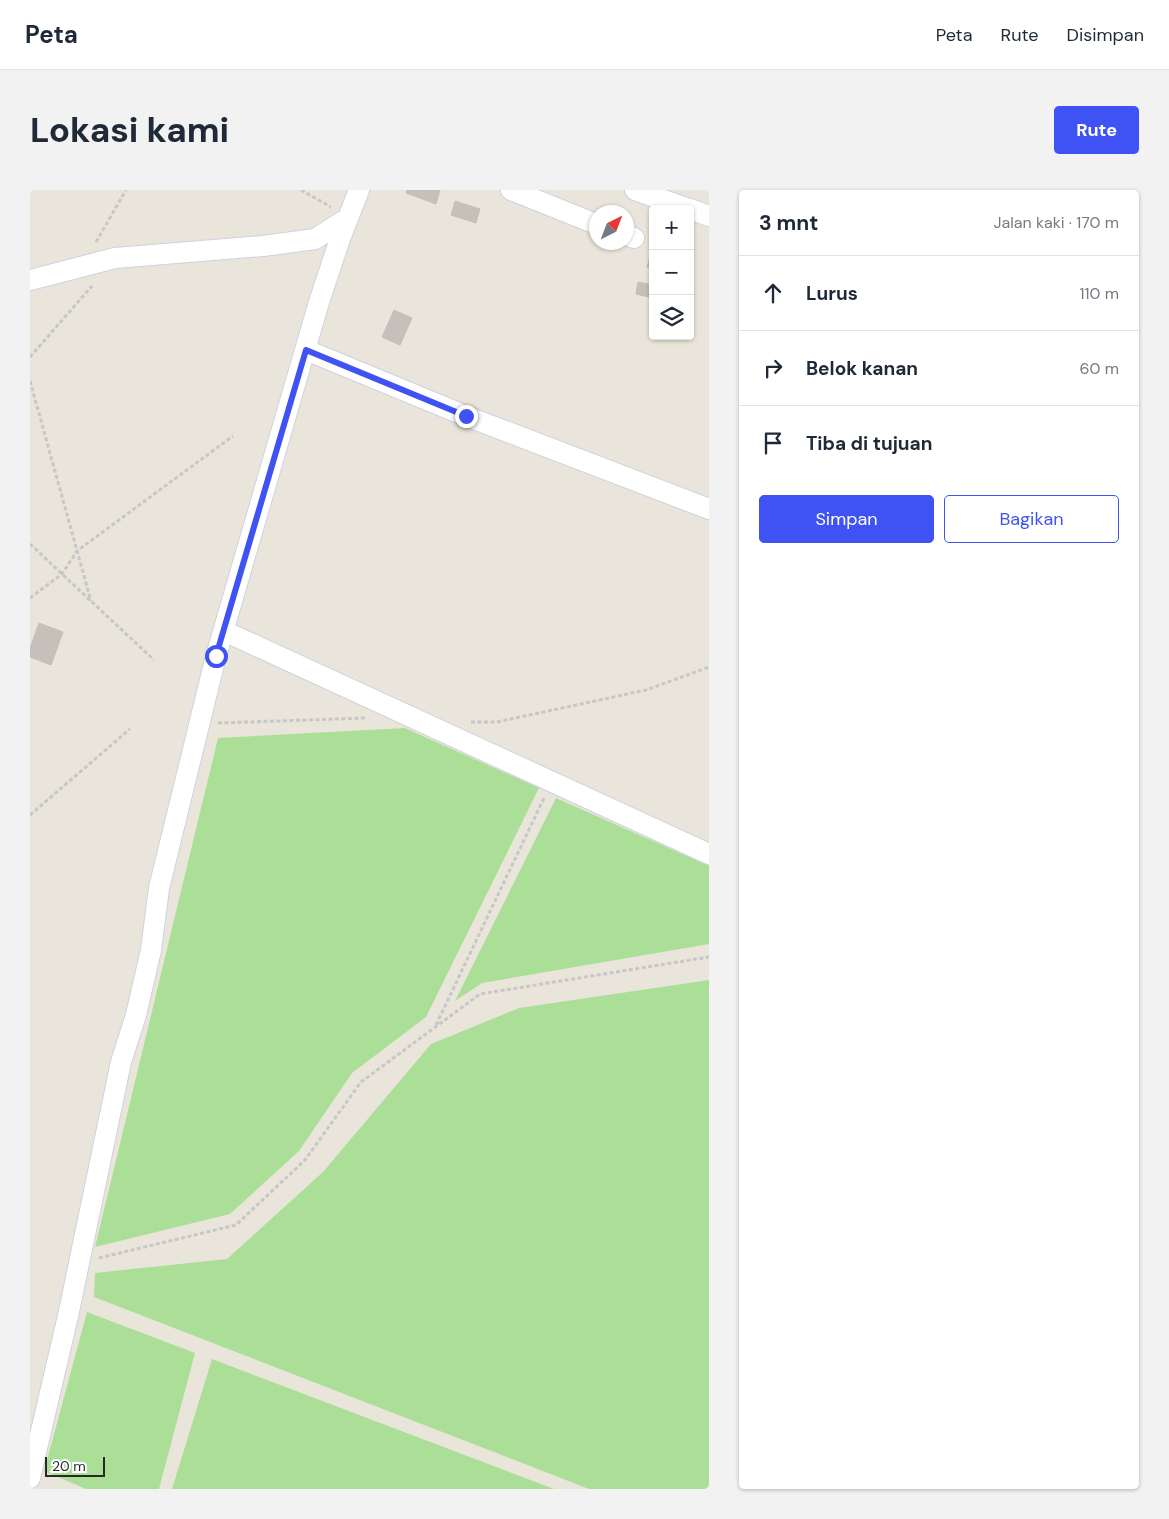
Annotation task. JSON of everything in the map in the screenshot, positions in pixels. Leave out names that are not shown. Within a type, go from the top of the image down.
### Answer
[{"type":"street","points":[[30,1478],[79,1262],[121,1062],[151,950],[159,888],[200,724],[224,631],[306,350],[344,227],[359,190]]},
{"type":"street","points":[[511,190],[589,221]]},
{"type":"street","points":[[635,190],[678,205]]},
{"type":"street","points":[[694,211],[709,216]]},
{"type":"street","points":[[30,280],[115,258],[263,246],[315,238],[344,227]]},
{"type":"street","points":[[306,350],[475,420],[709,509]]},
{"type":"street","points":[[224,631],[709,854]]},
{"type":"path","points":[[83,266],[126,190]]},
{"type":"path","points":[[301,190],[344,227]]},
{"type":"path","points":[[30,357],[115,258]]},
{"type":"path","points":[[30,381],[91,601]]},
{"type":"path","points":[[30,598],[62,574],[77,551],[233,436]]},
{"type":"path","points":[[30,544],[154,660]]},
{"type":"path","points":[[468,722],[497,722],[646,690],[709,667]]},
{"type":"path","points":[[200,724],[370,718]]},
{"type":"path","points":[[31,816],[130,729]]},
{"type":"path","points":[[435,1028],[552,782]]},
{"type":"path","points":[[79,1262],[236,1225],[305,1160],[361,1082],[480,994],[709,957]]},
{"type":"green space","points":[[405,728],[539,788],[426,1017],[352,1073],[299,1151],[230,1214],[95,1247],[218,738]]},
{"type":"green space","points":[[556,798],[709,866],[709,944],[482,983],[455,1001]]},
{"type":"green space","points":[[709,980],[709,1489],[589,1489],[94,1297],[95,1273],[227,1259],[323,1172],[431,1044],[519,1008]]},
{"type":"green space","points":[[87,1312],[195,1353],[159,1489],[86,1489],[44,1471]]},
{"type":"green space","points":[[212,1359],[554,1489],[172,1489]]},
{"type":"building","points":[[407,190],[440,190],[436,204],[406,193]]},
{"type":"building","points":[[455,201],[480,209],[476,223],[451,215]]},
{"type":"building","points":[[638,282],[649,284],[649,297],[636,294]]},
{"type":"building","points":[[394,310],[412,318],[400,345],[382,337]]},
{"type":"building","points":[[39,623],[63,632],[51,665],[30,657],[30,648]]},
{"type":"route","points":[[216,656],[306,350],[466,416]]}]
